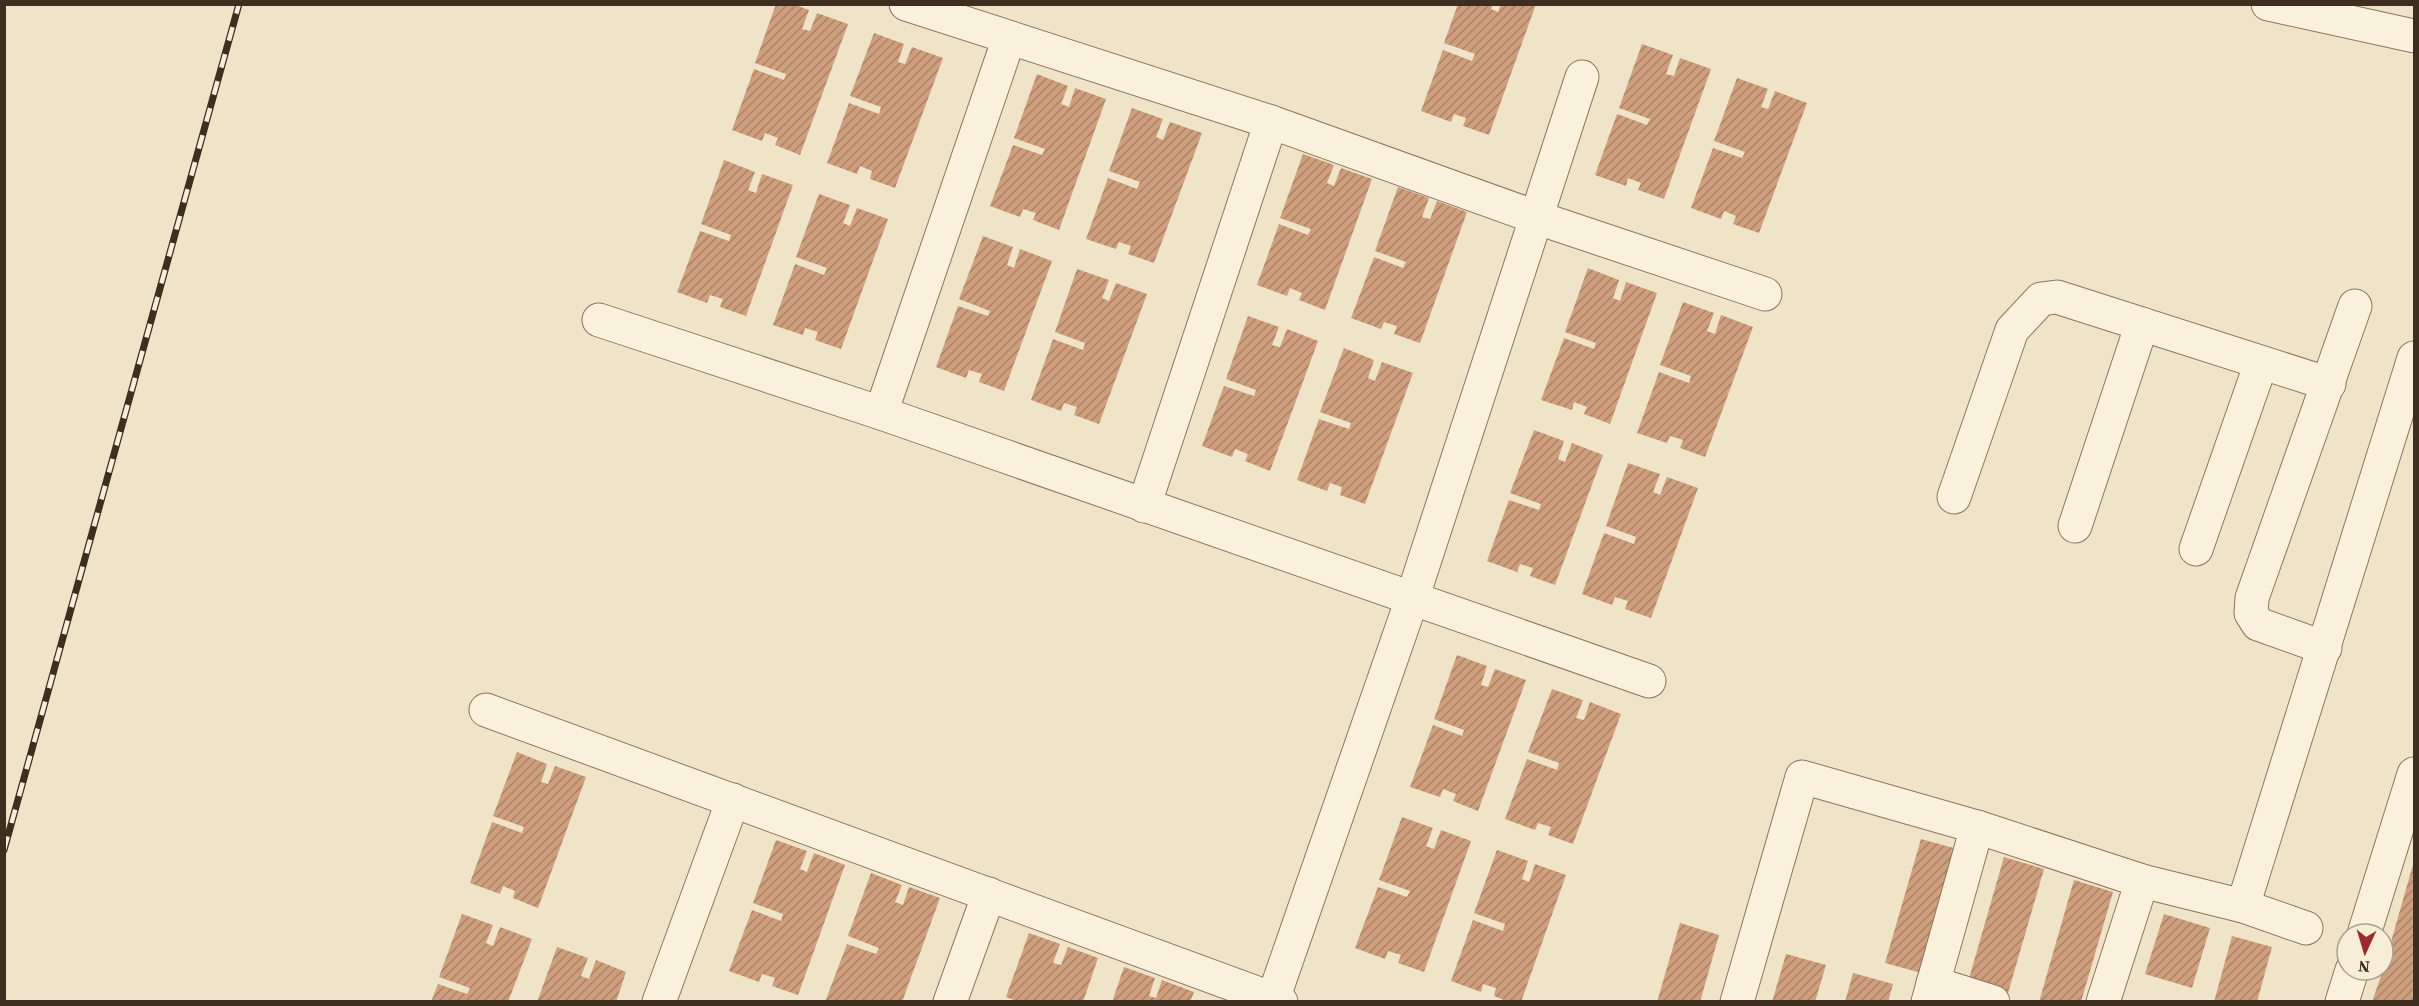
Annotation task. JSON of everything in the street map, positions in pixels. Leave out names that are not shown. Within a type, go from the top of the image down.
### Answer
[{"type":"street","points":[[906,4],[1271,122],[1538,218],[1765,294]]},
{"type":"street","points":[[2268,4],[2415,36]]},
{"type":"street","points":[[881,413],[1009,38]]},
{"type":"street","points":[[486,710],[1275,1001],[1412,599],[1538,218],[1582,77]]},
{"type":"street","points":[[1144,506],[1271,122]]},
{"type":"street","points":[[1954,497],[2012,330],[2041,299],[2057,297],[2329,384]]},
{"type":"street","points":[[2325,648],[2258,624],[2251,614],[2252,598],[2355,306]]},
{"type":"street","points":[[599,320],[881,413],[1648,681]]},
{"type":"street","points":[[2075,526],[2142,324]]},
{"type":"street","points":[[2242,906],[2415,358]]},
{"type":"street","points":[[2196,549],[2260,363]]},
{"type":"street","points":[[2368,922],[2415,774]]},
{"type":"street","points":[[1737,1002],[1802,777],[1977,827],[2142,881],[2242,906],[2306,928]]},
{"type":"street","points":[[659,1002],[733,800]]},
{"type":"street","points":[[1977,827],[1931,992],[1993,1002]]},
{"type":"street","points":[[2103,1002],[2142,881]]},
{"type":"street","points":[[950,1002],[988,894]]},
{"type":"street","points":[[2342,1002],[2348,982]]},
{"type":"building","points":[[776,4],[793,4],[809,10],[802,29],[810,31],[817,13],[848,24],[800,155],[775,145],[778,138],[765,133],[762,141],[732,130],[754,69],[784,80],[786,74],[755,63]]},
{"type":"building","points":[[1458,4],[1493,4],[1491,9],[1498,12],[1501,4],[1536,4],[1489,135],[1463,126],[1466,118],[1454,114],[1451,122],[1421,111],[1443,50],[1472,61],[1475,54],[1444,43]]},
{"type":"building","points":[[874,33],[904,44],[898,62],[905,64],[912,47],[943,58],[895,188],[870,179],[872,171],[860,166],[857,174],[827,163],[849,103],[879,114],[881,107],[850,96]]},
{"type":"building","points":[[1642,44],[1673,55],[1666,74],[1674,76],[1680,58],[1711,69],[1664,199],[1638,190],[1641,183],[1628,178],[1626,186],[1595,175],[1617,114],[1647,125],[1650,119],[1619,108]]},
{"type":"building","points":[[1037,74],[1068,86],[1061,104],[1069,107],[1075,88],[1106,99],[1059,230],[1033,220],[1036,213],[1023,209],[1020,217],[990,206],[1013,145],[1042,155],[1045,149],[1014,138]]},
{"type":"building","points":[[1737,78],[1768,89],[1761,107],[1768,109],[1775,91],[1807,103],[1759,233],[1733,224],[1736,216],[1724,211],[1721,219],[1691,208],[1713,148],[1742,158],[1745,152],[1714,141]]},
{"type":"building","points":[[1132,108],[1163,119],[1156,137],[1163,140],[1170,122],[1202,133],[1154,263],[1128,254],[1131,246],[1119,242],[1116,249],[1086,239],[1108,178],[1137,189],[1140,182],[1109,171]]},
{"type":"building","points":[[1303,154],[1334,165],[1327,183],[1334,186],[1341,168],[1372,179],[1325,310],[1299,300],[1302,293],[1290,288],[1287,296],[1257,285],[1279,224],[1308,235],[1311,229],[1280,218]]},
{"type":"building","points":[[724,160],[755,172],[748,190],[756,193],[762,174],[793,185],[746,316],[720,307],[723,299],[710,295],[707,303],[677,292],[700,231],[729,241],[731,235],[701,224]]},
{"type":"building","points":[[1398,187],[1429,198],[1422,217],[1430,219],[1437,201],[1467,212],[1420,343],[1394,334],[1397,326],[1384,322],[1381,329],[1351,318],[1374,257],[1403,268],[1406,262],[1375,251]]},
{"type":"building","points":[[819,194],[850,205],[843,223],[850,226],[857,208],[888,219],[841,349],[815,340],[818,332],[805,328],[803,335],[773,325],[795,264],[824,275],[827,268],[796,257]]},
{"type":"building","points":[[983,236],[1013,247],[1007,265],[1014,268],[1020,249],[1052,261],[1004,391],[979,382],[982,374],[969,370],[966,378],[936,367],[958,306],[988,316],[990,311],[959,299]]},
{"type":"building","points":[[1588,268],[1619,280],[1613,298],[1620,301],[1626,282],[1657,293],[1610,424],[1584,414],[1587,407],[1574,402],[1572,410],[1541,400],[1564,338],[1594,349],[1596,343],[1565,332]]},
{"type":"building","points":[[1077,269],[1109,280],[1102,298],[1109,301],[1116,283],[1147,294],[1099,424],[1074,415],[1077,407],[1064,403],[1061,411],[1031,400],[1053,339],[1083,350],[1085,343],[1055,332]]},
{"type":"building","points":[[1683,302],[1714,313],[1707,331],[1715,334],[1721,315],[1753,327],[1705,457],[1680,448],[1683,440],[1670,436],[1667,443],[1637,433],[1659,372],[1689,383],[1691,376],[1660,365]]},
{"type":"building","points":[[1248,316],[1279,327],[1272,345],[1280,347],[1287,329],[1318,341],[1270,471],[1245,461],[1248,454],[1235,449],[1232,457],[1202,446],[1224,386],[1254,396],[1256,390],[1226,379]]},
{"type":"building","points":[[1344,348],[1374,360],[1368,378],[1375,381],[1382,362],[1413,373],[1365,504],[1340,495],[1342,487],[1330,483],[1327,491],[1297,480],[1319,419],[1349,429],[1351,423],[1320,412]]},
{"type":"building","points":[[1534,430],[1564,441],[1558,459],[1565,462],[1572,443],[1603,455],[1555,585],[1530,576],[1533,568],[1520,564],[1517,572],[1487,561],[1509,500],[1539,510],[1541,504],[1510,493]]},
{"type":"building","points":[[1628,463],[1660,474],[1653,492],[1660,495],[1667,477],[1698,488],[1651,618],[1625,609],[1628,601],[1615,597],[1612,605],[1582,594],[1604,533],[1634,544],[1636,537],[1606,526]]},
{"type":"building","points":[[1457,655],[1487,666],[1481,685],[1488,687],[1495,669],[1526,680],[1478,811],[1453,801],[1456,794],[1443,789],[1440,797],[1410,787],[1433,725],[1462,736],[1464,730],[1434,719]]},
{"type":"building","points":[[1552,689],[1583,700],[1576,718],[1584,720],[1590,702],[1621,714],[1573,844],[1548,835],[1551,827],[1538,823],[1535,830],[1505,819],[1527,759],[1557,770],[1559,763],[1528,752]]},
{"type":"building","points":[[517,752],[547,764],[541,782],[548,784],[555,766],[586,777],[538,908],[513,898],[515,891],[503,886],[500,894],[470,883],[492,822],[522,833],[524,827],[493,816]]},
{"type":"building","points":[[1402,817],[1433,828],[1426,846],[1434,849],[1441,830],[1471,841],[1424,972],[1398,963],[1401,955],[1388,951],[1385,959],[1355,948],[1378,887],[1407,897],[1410,891],[1379,880]]},
{"type":"building","points":[[1921,839],[1961,850],[1925,974],[1885,963]]},
{"type":"building","points":[[776,840],[807,851],[800,869],[807,872],[814,853],[845,865],[798,995],[772,986],[775,978],[762,974],[759,982],[729,971],[752,910],[781,921],[783,914],[753,903]]},
{"type":"building","points":[[1497,850],[1528,861],[1522,879],[1529,882],[1535,864],[1566,875],[1521,1002],[1509,1002],[1494,996],[1496,988],[1483,984],[1481,992],[1451,981],[1473,920],[1503,931],[1505,924],[1474,913]]},
{"type":"building","points":[[2004,857],[2044,869],[2008,993],[1968,982]]},
{"type":"building","points":[[2414,861],[2414,1002],[2372,1002],[2379,982],[2395,982],[2395,928]]},
{"type":"building","points":[[871,873],[902,885],[895,902],[903,905],[909,887],[940,898],[902,1002],[825,1002],[847,944],[876,954],[879,948],[848,936]]},
{"type":"building","points":[[2074,880],[2113,892],[2081,1002],[2039,1002]]},
{"type":"building","points":[[462,914],[493,925],[486,943],[493,946],[500,927],[532,939],[508,1002],[431,1002],[438,984],[467,994],[470,988],[439,977]]},
{"type":"building","points":[[2164,914],[2210,928],[2192,988],[2145,974]]},
{"type":"building","points":[[1680,923],[1719,935],[1700,1002],[1657,1002]]},
{"type":"building","points":[[1029,933],[1060,944],[1053,963],[1061,965],[1068,947],[1098,958],[1083,1002],[1019,1002],[1006,997]]},
{"type":"building","points":[[2232,936],[2272,947],[2257,1002],[2214,1002]]},
{"type":"building","points":[[557,947],[588,958],[581,976],[589,979],[596,960],[626,972],[616,1002],[537,1002]]},
{"type":"building","points":[[1786,954],[1826,965],[1815,1002],[1772,1002]]},
{"type":"building","points":[[1124,967],[1155,978],[1149,996],[1156,998],[1162,980],[1194,992],[1190,1002],[1112,1002]]},
{"type":"building","points":[[1853,973],[1893,984],[1888,1002],[1845,1002]]},
{"type":"railway","points":[[4,850],[239,4]]}]
